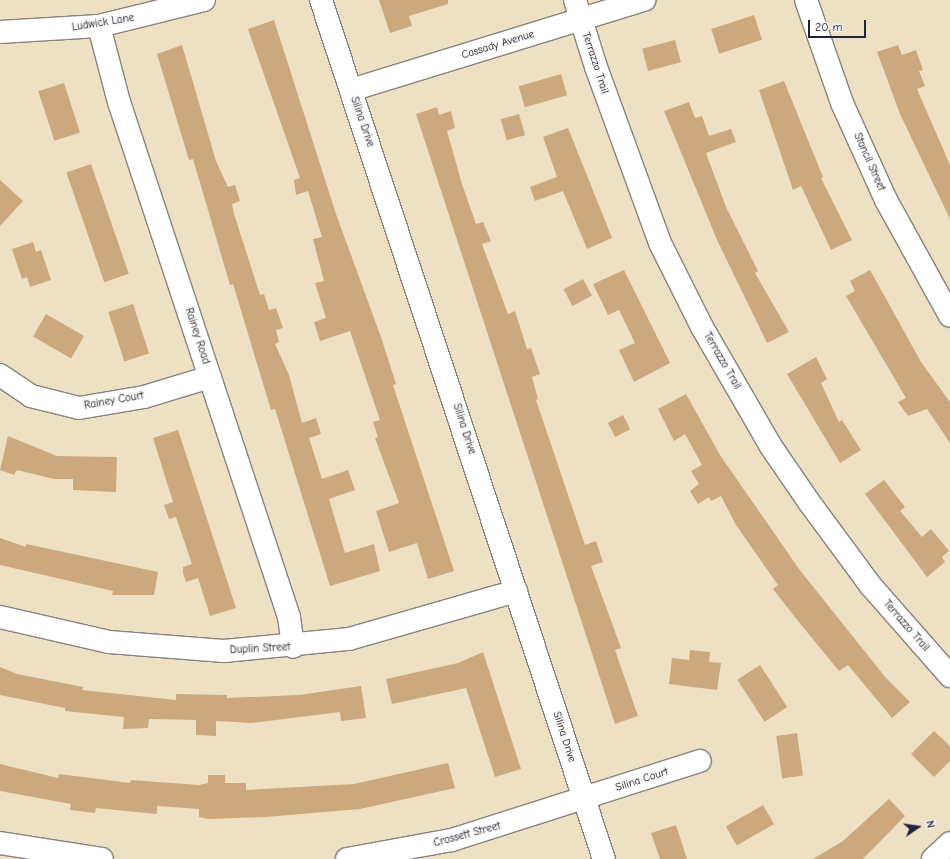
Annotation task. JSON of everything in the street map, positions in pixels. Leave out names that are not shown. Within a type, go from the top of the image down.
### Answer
[{"type":"street","name":"Ludwick Lane","points":[[0,32],[99,26],[204,0]]},
{"type":"street","name":"Silina Drive","points":[[321,0],[604,859]]},
{"type":"street","name":"Cassady Avenue","points":[[351,90],[578,10],[644,0]]},
{"type":"street","name":"Stancil Street","points":[[806,0],[842,103],[883,193],[950,316]]},
{"type":"street","name":"Terrazzo Trail","points":[[578,10],[660,243],[702,327],[770,445],[809,502],[871,586],[950,676]]},
{"type":"street","name":"Rainey Road","points":[[99,26],[119,102],[288,617],[293,647]]},
{"type":"street","name":"Rainey Court","points":[[0,375],[31,396],[78,408],[144,397],[210,377]]},
{"type":"street","name":"Duplin Street","points":[[0,617],[109,642],[167,649],[293,647],[402,627],[516,591]]},
{"type":"street","name":"Silina Court","points":[[584,798],[700,761]]},
{"type":"street","name":"Crossett Street","points":[[347,859],[452,840],[584,798]]},
{"type":"street","points":[[0,843],[69,857],[102,859]]},
{"type":"street","points":[[932,859],[950,843]]},
{"type":"building","points":[[379,0],[448,0],[448,4],[409,16],[412,26],[390,33]]},
{"type":"building","points":[[754,15],[762,40],[719,54],[711,29]]},
{"type":"building","points":[[274,20],[336,214],[381,337],[396,384],[393,385],[454,571],[428,579],[417,543],[389,552],[376,511],[399,503],[375,438],[378,437],[373,422],[380,420],[350,331],[320,341],[314,322],[326,318],[315,283],[324,281],[313,239],[322,237],[308,191],[296,195],[294,180],[300,178],[248,29]]},
{"type":"building","points":[[675,40],[681,62],[648,71],[642,49]]},
{"type":"building","points":[[182,45],[216,161],[228,187],[235,185],[240,201],[232,204],[234,214],[260,295],[264,294],[269,310],[276,308],[283,328],[276,330],[279,342],[275,344],[289,375],[302,423],[316,418],[321,434],[309,438],[322,479],[348,470],[355,490],[329,499],[345,553],[374,544],[380,571],[330,586],[275,409],[271,410],[233,284],[230,285],[193,159],[189,160],[157,54]]},
{"type":"building","points":[[898,45],[902,55],[916,50],[923,70],[919,71],[925,86],[917,89],[950,165],[950,219],[900,114],[877,52]]},
{"type":"building","points":[[561,74],[567,95],[525,107],[519,86]]},
{"type":"building","points":[[784,81],[823,177],[821,178],[852,240],[831,250],[801,186],[793,190],[759,90]]},
{"type":"building","points":[[64,83],[80,132],[54,141],[38,91]]},
{"type":"building","points":[[689,102],[695,118],[702,116],[709,136],[731,129],[736,142],[706,153],[726,207],[758,271],[755,273],[789,332],[767,343],[717,240],[664,111]]},
{"type":"building","points":[[437,107],[439,115],[451,111],[455,128],[447,131],[462,184],[476,224],[483,222],[491,241],[482,244],[508,314],[515,311],[527,349],[531,348],[540,374],[532,377],[538,399],[536,400],[585,545],[596,541],[603,562],[591,566],[621,648],[615,650],[638,716],[615,724],[416,114]]},
{"type":"building","points":[[519,114],[525,135],[507,140],[501,119]]},
{"type":"building","points":[[568,128],[612,238],[587,249],[563,191],[535,201],[530,187],[557,177],[543,137]]},
{"type":"building","points":[[91,164],[129,274],[104,282],[66,172]]},
{"type":"building","points":[[0,180],[23,201],[0,226]]},
{"type":"building","points":[[33,242],[36,252],[41,250],[51,280],[30,287],[27,277],[22,279],[12,249]]},
{"type":"building","points":[[624,270],[670,363],[634,382],[619,350],[635,343],[619,310],[608,315],[593,284]]},
{"type":"building","points":[[870,270],[921,362],[950,402],[950,443],[927,409],[908,416],[898,402],[906,398],[846,296],[855,291],[850,281]]},
{"type":"building","points":[[583,279],[592,296],[572,306],[564,289]]},
{"type":"building","points":[[133,304],[149,353],[124,361],[108,312]]},
{"type":"building","points":[[46,314],[84,336],[71,359],[33,337]]},
{"type":"building","points":[[816,357],[827,379],[821,383],[839,422],[842,420],[861,450],[840,463],[787,374]]},
{"type":"building","points":[[686,394],[720,455],[799,569],[886,678],[910,702],[892,718],[848,665],[839,671],[773,589],[778,585],[736,525],[721,496],[711,501],[709,497],[698,504],[690,491],[699,484],[691,471],[702,465],[685,434],[674,441],[658,409]]},
{"type":"building","points":[[623,415],[630,429],[615,437],[608,423]]},
{"type":"building","points":[[178,430],[236,608],[210,616],[198,578],[186,582],[183,567],[192,564],[176,517],[169,519],[164,505],[173,502],[153,438]]},
{"type":"building","points":[[8,436],[57,456],[117,457],[116,492],[73,490],[73,479],[54,479],[17,470],[14,475],[0,470]]},
{"type":"building","points":[[884,480],[905,507],[900,511],[922,537],[931,529],[949,551],[942,557],[945,562],[927,577],[865,494]]},
{"type":"building","points":[[0,538],[26,547],[26,544],[158,572],[154,595],[112,595],[113,591],[0,565]]},
{"type":"building","points":[[690,650],[710,652],[709,662],[721,663],[717,690],[669,684],[672,658],[689,660]]},
{"type":"building","points":[[483,652],[521,769],[495,777],[466,688],[392,704],[386,679],[458,663]]},
{"type":"building","points":[[760,665],[787,707],[765,722],[737,680]]},
{"type":"building","points":[[0,667],[17,674],[83,687],[82,690],[176,700],[176,694],[227,695],[227,698],[299,695],[361,686],[366,718],[341,721],[340,712],[251,723],[216,721],[216,736],[196,735],[196,720],[149,719],[148,728],[123,729],[124,717],[65,711],[65,708],[0,695]]},
{"type":"building","points":[[934,731],[950,746],[950,761],[934,777],[911,754]]},
{"type":"building","points":[[797,733],[803,776],[782,779],[776,736]]},
{"type":"building","points":[[448,763],[455,788],[360,809],[266,817],[208,819],[199,817],[199,809],[157,806],[157,814],[96,808],[95,813],[70,810],[71,804],[0,791],[0,764],[58,778],[59,774],[130,783],[131,780],[199,785],[208,783],[208,775],[225,775],[225,783],[246,783],[246,790],[354,784]]},
{"type":"building","points":[[889,799],[905,816],[863,859],[813,859],[843,841]]},
{"type":"building","points":[[763,805],[774,824],[737,846],[726,826]]},
{"type":"building","points":[[676,825],[687,859],[660,859],[651,833]]}]
